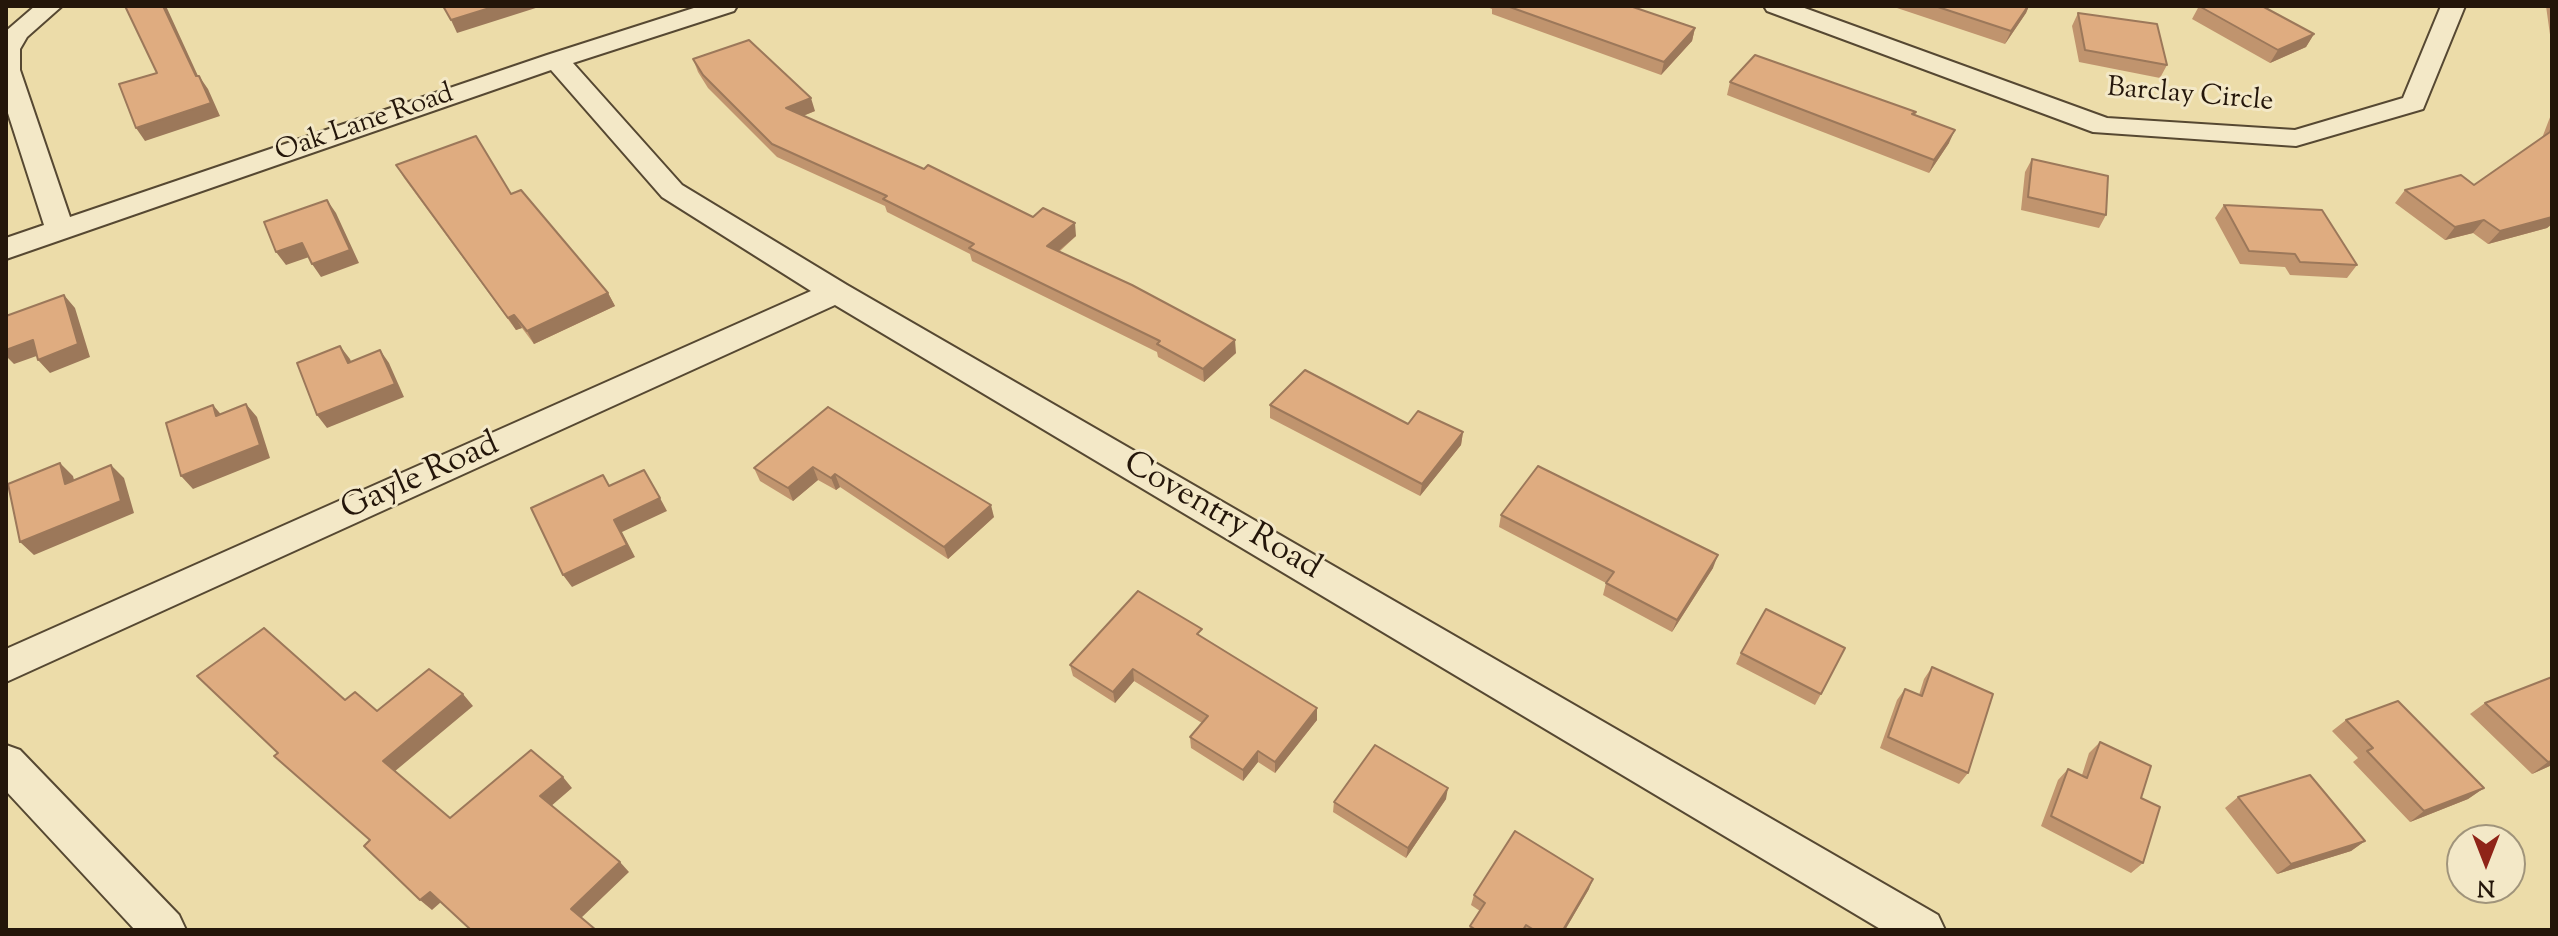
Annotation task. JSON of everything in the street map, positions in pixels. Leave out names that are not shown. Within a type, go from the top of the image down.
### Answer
[{"type":"street","points":[[50,6],[18,32],[7,49],[7,70],[60,229]]},
{"type":"street","name":"Oak Lane Road","points":[[6,249],[556,60],[725,6]]},
{"type":"street","name":"Barclay Circle","points":[[1776,6],[2103,126],[2296,138],[2414,103],[2453,6]]},
{"type":"street","name":"Coventry Road","points":[[556,60],[672,191],[836,292],[1923,930]]},
{"type":"street","name":"Gayle Road","points":[[6,666],[836,292]]},
{"type":"street","points":[[6,763],[164,930]]},
{"type":"building","points":[[125,6],[163,6],[211,103],[136,128],[119,84],[157,73]]},
{"type":"building","points":[[443,6],[496,6],[451,20]]},
{"type":"building","points":[[1507,6],[1630,6],[1695,28],[1664,62]]},
{"type":"building","points":[[1935,6],[2028,6],[2011,31]]},
{"type":"building","points":[[2199,6],[2262,6],[2314,34],[2278,50]]},
{"type":"building","points":[[2078,13],[2157,24],[2167,65],[2085,50]]},
{"type":"building","points":[[749,40],[811,98],[786,108],[924,169],[928,165],[1033,217],[1043,208],[1075,223],[1047,246],[1132,285],[1235,340],[1203,369],[1157,344],[1160,341],[969,248],[974,244],[883,199],[887,196],[772,144],[703,75],[693,59]]},
{"type":"building","points":[[1755,55],[1916,112],[1912,114],[1955,130],[1934,160],[1730,82]]},
{"type":"building","points":[[2552,126],[2552,217],[2500,231],[2484,220],[2455,227],[2405,190],[2461,175],[2474,185],[2550,132]]},
{"type":"building","points":[[476,136],[511,194],[521,190],[608,293],[527,331],[514,315],[508,318],[396,165]]},
{"type":"building","points":[[2032,159],[2108,176],[2106,215],[2028,197]]},
{"type":"building","points":[[327,200],[350,250],[312,264],[302,243],[276,252],[264,222]]},
{"type":"building","points":[[2224,205],[2322,210],[2357,265],[2300,262],[2295,254],[2249,251]]},
{"type":"building","points":[[64,295],[78,344],[38,360],[33,340],[6,350],[6,316]]},
{"type":"building","points":[[340,346],[348,363],[380,350],[395,384],[317,415],[297,363]]},
{"type":"building","points":[[1305,370],[1408,424],[1418,411],[1463,432],[1422,484],[1270,405]]},
{"type":"building","points":[[246,404],[260,445],[181,476],[166,423],[213,405],[216,416]]},
{"type":"building","points":[[828,407],[991,505],[944,547],[835,474],[831,478],[813,467],[788,488],[754,468]]},
{"type":"building","points":[[60,463],[65,484],[111,465],[121,501],[20,542],[8,484]]},
{"type":"building","points":[[1538,466],[1718,555],[1677,620],[1606,583],[1614,572],[1501,515]]},
{"type":"building","points":[[644,470],[660,498],[614,520],[627,545],[563,575],[531,508],[603,475],[609,486]]},
{"type":"building","points":[[1138,591],[1202,629],[1197,634],[1317,708],[1275,762],[1258,751],[1243,770],[1190,737],[1208,716],[1133,669],[1113,692],[1070,665]]},
{"type":"building","points":[[1766,609],[1845,648],[1821,694],[1741,653]]},
{"type":"building","points":[[264,628],[345,700],[355,692],[377,711],[429,669],[463,694],[383,761],[450,818],[531,750],[563,777],[540,796],[620,862],[571,909],[596,930],[471,930],[430,892],[420,900],[364,846],[370,840],[274,756],[278,753],[197,676]]},
{"type":"building","points":[[1932,667],[1993,694],[1968,773],[1888,737],[1905,689],[1922,696]]},
{"type":"building","points":[[2552,677],[2552,761],[2548,762],[2485,703]]},
{"type":"building","points":[[2398,701],[2484,788],[2424,811],[2367,751],[2373,748],[2346,720]]},
{"type":"building","points":[[2100,742],[2151,766],[2141,798],[2160,807],[2143,863],[2051,816],[2068,769],[2087,778]]},
{"type":"building","points":[[1375,745],[1448,788],[1408,848],[1334,802]]},
{"type":"building","points":[[2310,775],[2365,841],[2291,864],[2238,797]]},
{"type":"building","points":[[1515,831],[1593,879],[1563,930],[1534,930],[1526,925],[1523,930],[1476,930],[1470,926],[1485,903],[1474,895]]}]
